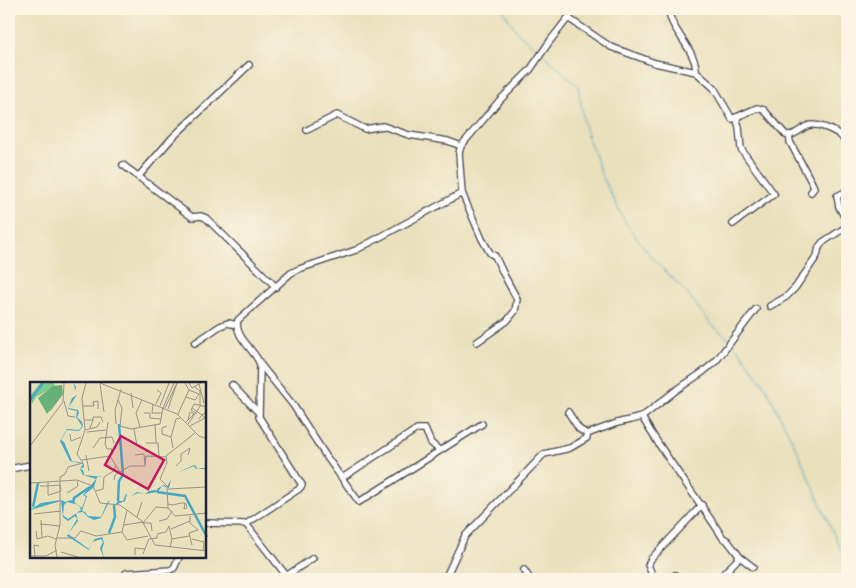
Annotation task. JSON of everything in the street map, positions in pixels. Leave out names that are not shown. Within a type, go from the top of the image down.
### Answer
[{"type":"street","points":[[477,342],[507,320],[514,311],[517,299],[495,256],[490,253],[482,239],[462,193],[459,152],[461,146],[530,70],[575,9]]},
{"type":"street","points":[[669,9],[670,17],[690,51],[696,72]]},
{"type":"street","points":[[568,18],[611,47],[655,63],[696,72],[714,88],[732,119],[757,108],[764,110],[789,136],[790,142],[813,185],[814,188],[811,192]]},
{"type":"street","points":[[138,177],[172,138],[249,65]]},
{"type":"street","points":[[307,130],[337,115],[365,129],[383,126],[409,135],[448,141],[461,146]]},
{"type":"street","points":[[733,224],[774,194],[741,149],[736,117]]},
{"type":"street","points":[[789,136],[810,125],[814,125],[833,131],[843,138],[847,146]]},
{"type":"street","points":[[123,165],[192,217],[201,216],[206,218],[276,287]]},
{"type":"street","points":[[770,306],[786,297],[795,288],[817,256],[819,247],[823,242],[847,230],[837,196],[847,191]]},
{"type":"street","points":[[206,523],[246,524],[299,489],[302,485],[259,418],[260,364],[258,357],[241,336],[237,325],[238,320],[299,269],[356,250],[384,237],[462,193]]},
{"type":"street","points":[[587,434],[617,423],[642,417],[703,372],[716,361],[756,309]]},
{"type":"street","points":[[195,343],[220,326],[228,323],[237,325]]},
{"type":"street","points":[[260,364],[293,405],[359,502],[482,424]]},
{"type":"street","points":[[232,385],[258,412]]},
{"type":"street","points":[[568,412],[579,429],[587,434]]},
{"type":"street","points":[[642,417],[723,538],[728,540],[740,557],[753,567]]},
{"type":"street","points":[[342,478],[417,429],[425,430],[431,443],[438,449]]},
{"type":"street","points":[[445,579],[465,536],[544,454],[570,448],[587,438],[587,434]]},
{"type":"street","points":[[9,469],[30,465]]},
{"type":"street","points":[[654,579],[648,565],[651,559],[702,505]]},
{"type":"street","points":[[246,524],[288,578],[314,558]]},
{"type":"street","points":[[718,579],[740,557]]},
{"type":"street","points":[[123,579],[126,573],[170,570],[174,568],[179,558]]},
{"type":"street","points":[[524,570],[530,579]]},
{"type":"street","points":[[670,579],[675,576],[677,579]]},
{"type":"waterway","points":[[502,9],[518,33],[541,52]]},
{"type":"waterway","points":[[544,55],[578,86],[585,129],[602,176],[626,224],[653,259],[686,292],[711,324],[729,339]]},
{"type":"waterway","points":[[734,343],[765,386],[798,452],[847,564]]}]
